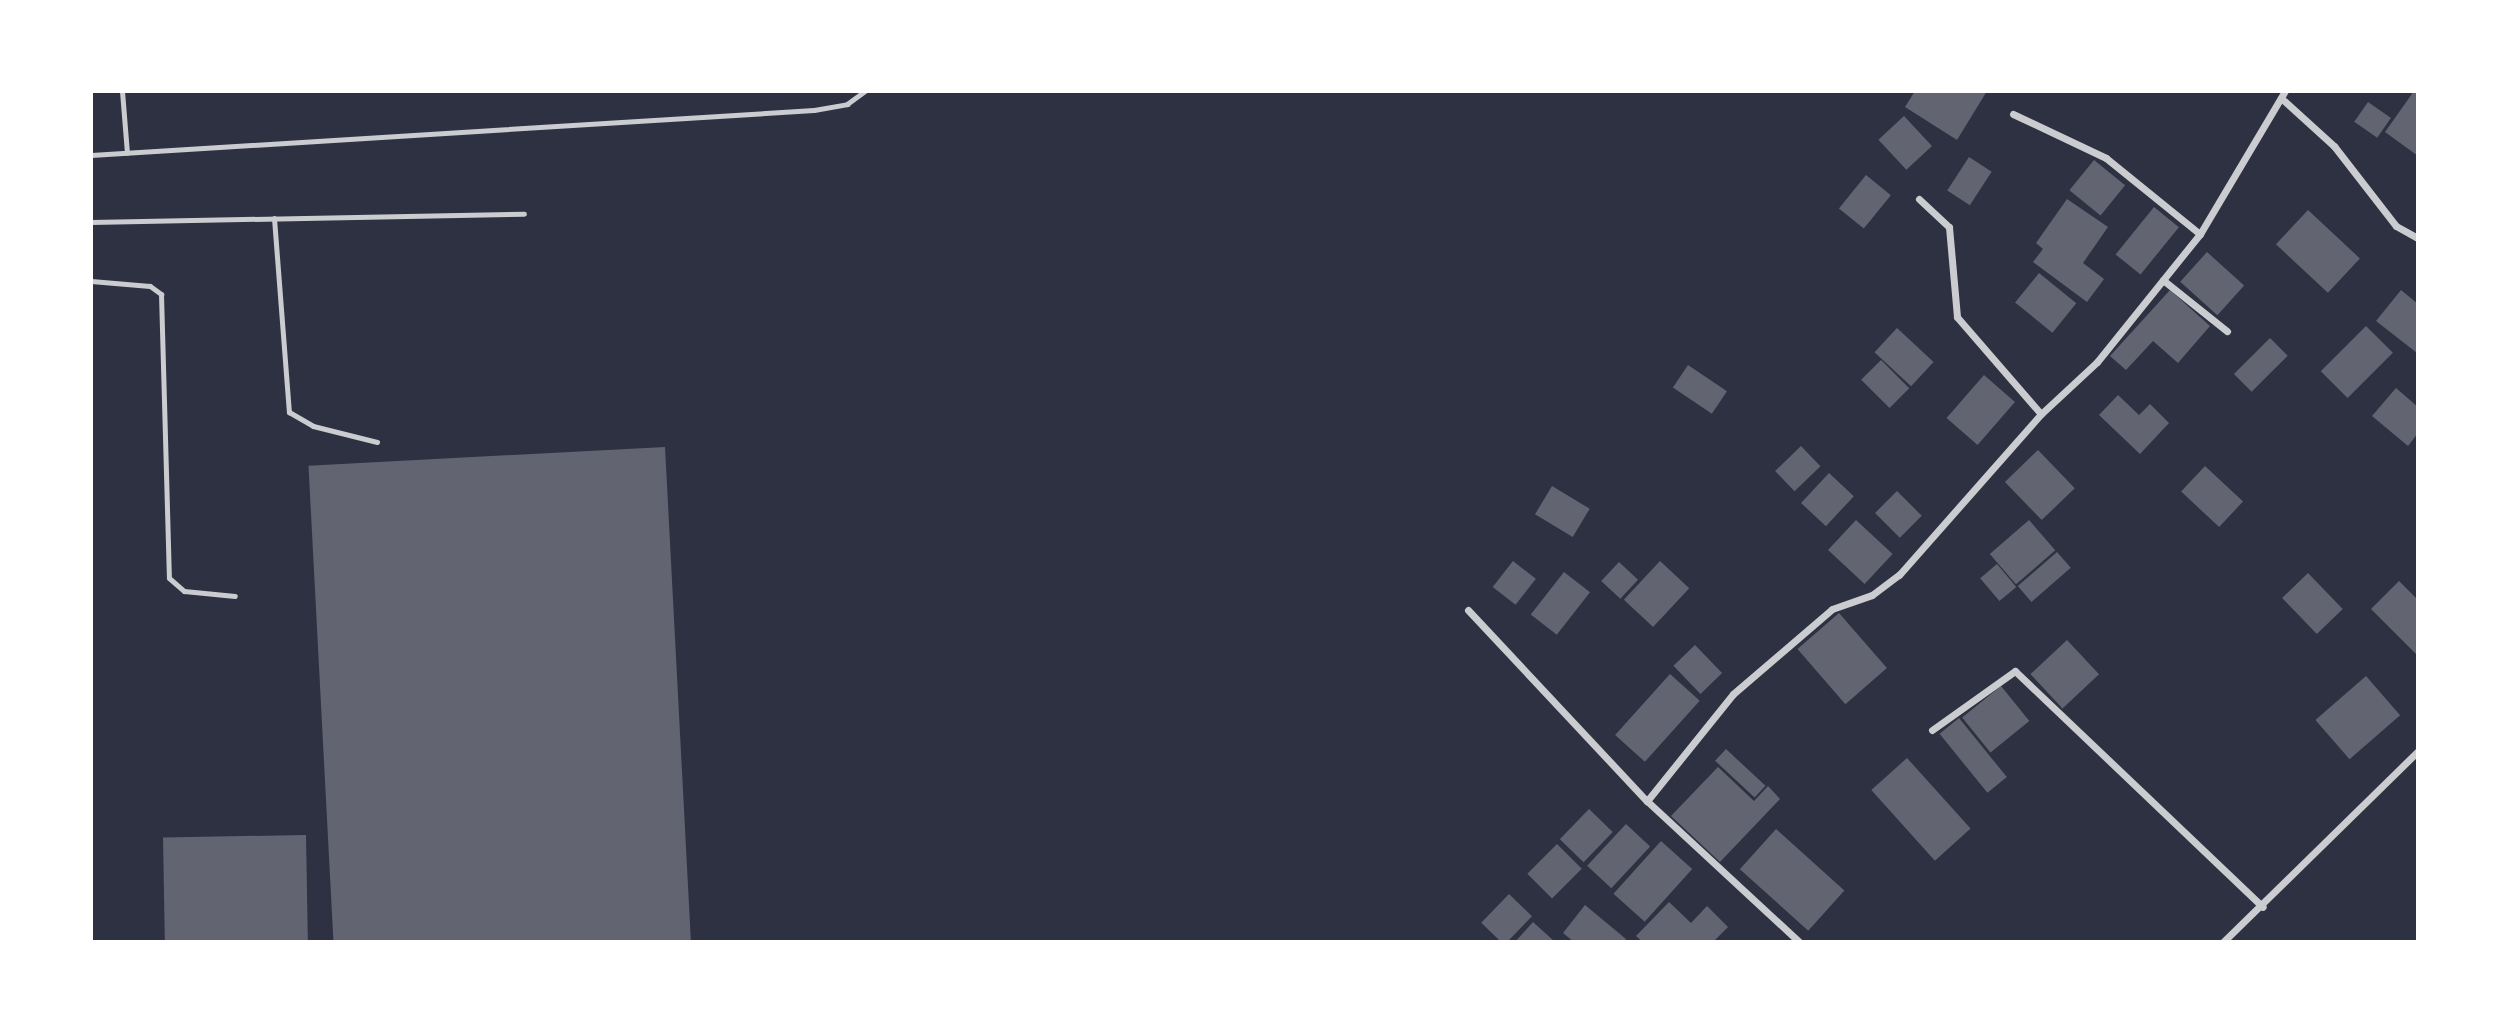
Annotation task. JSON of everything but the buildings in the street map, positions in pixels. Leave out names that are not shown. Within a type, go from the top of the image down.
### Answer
[{"type":"street","points":[[1647,801],[1733,694],[1832,609],[1872,595],[1899,575],[2041,414],[2097,362],[2200,234],[2283,94],[2334,146],[2396,226],[2418,238]]},
{"type":"street","points":[[2013,114],[2117,165],[2200,234]]},
{"type":"street","points":[[1919,199],[1949,227],[1950,293],[1957,317],[2041,414]]},
{"type":"street","points":[[2163,280],[2227,331]]},
{"type":"street","points":[[1468,610],[1647,801],[1799,942]]},
{"type":"street","points":[[1932,730],[2015,671],[2263,907]]},
{"type":"street","points":[[2223,942],[2263,907],[2418,751]]},
{"type":"lane","points":[[122,91],[127,153]]},
{"type":"lane","points":[[91,155],[814,110],[847,104],[865,91]]},
{"type":"lane","points":[[91,222],[524,214]]},
{"type":"lane","points":[[274,218],[289,412],[313,426],[377,442]]},
{"type":"lane","points":[[91,281],[150,286],[161,294],[169,578],[184,591],[235,596]]}]
